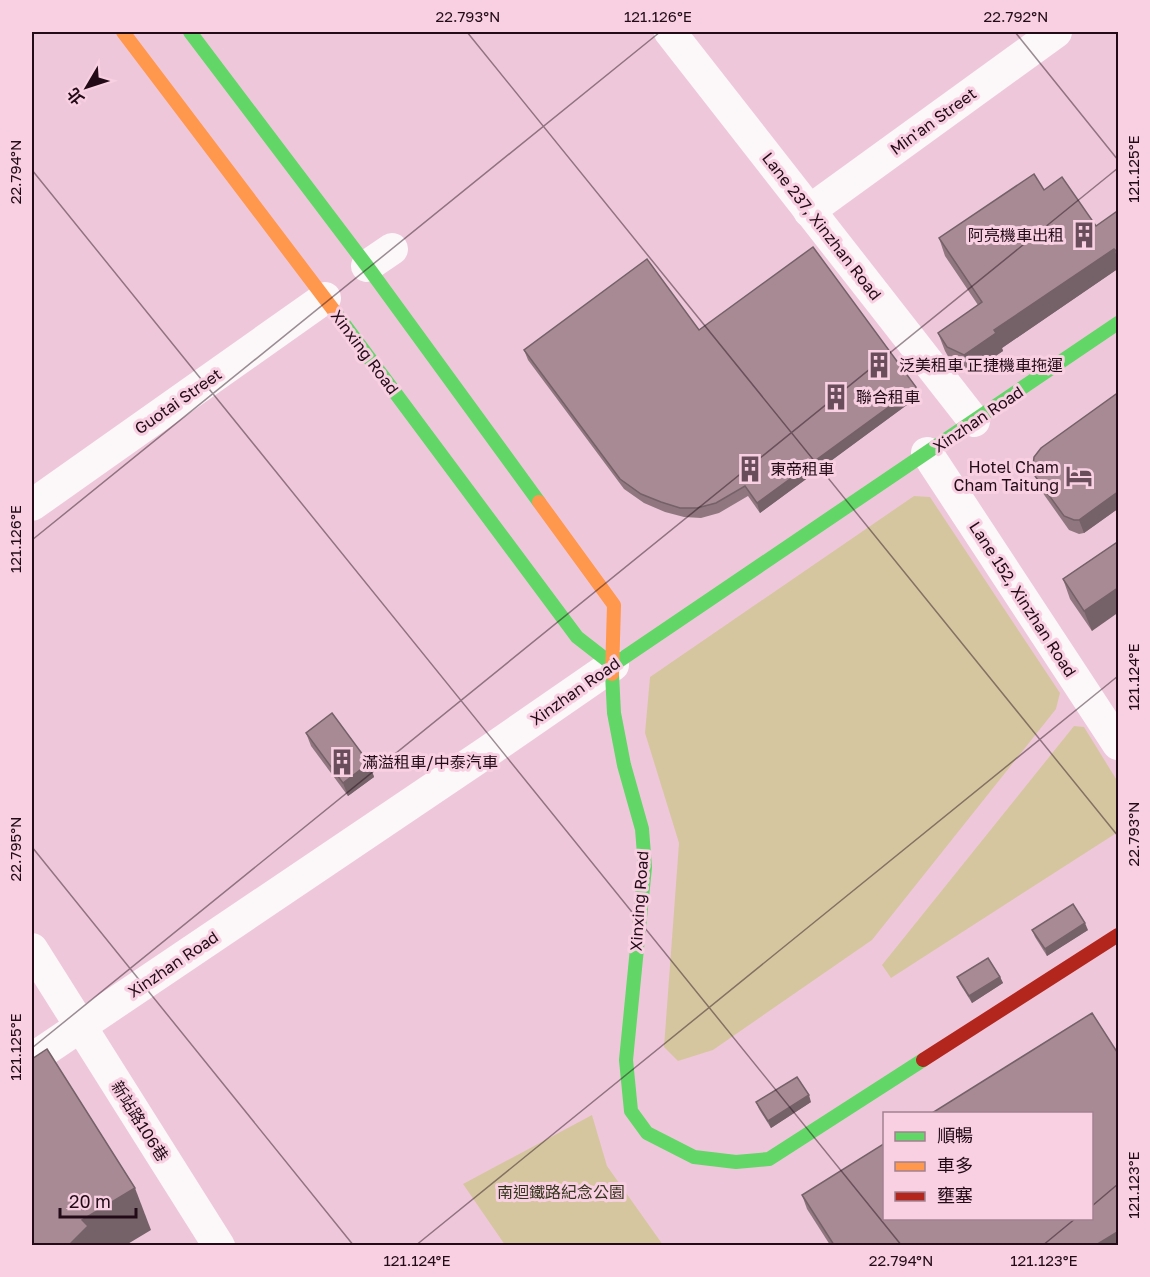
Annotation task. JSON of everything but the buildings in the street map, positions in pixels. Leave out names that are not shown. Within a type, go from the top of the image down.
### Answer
[{"type":"street","name":"Xinxing Road","points":[[123,32],[325,298],[577,637],[613,665]]},
{"type":"street","name":"Xinxing Road","points":[[190,32],[380,257],[614,605],[614,713],[624,765],[642,829],[644,857],[626,1060],[628,1099],[631,1111],[647,1133],[694,1156],[736,1162],[769,1159],[1119,936]]},
{"type":"street","name":"Lane 237, Xinzhan Road","points":[[670,32],[974,421]]},
{"type":"street","name":"Min'an Street","points":[[809,211],[1056,32]]},
{"type":"street","name":"Guotai Street","points":[[32,505],[325,298]]},
{"type":"street","name":"Xinzhan Road","points":[[32,1059],[1119,323]]},
{"type":"street","name":"Lane 152, Xinzhan Road","points":[[927,453],[1119,744]]},
{"type":"street","name":"新站路106巷","points":[[32,949],[219,1245]]},
{"type":"green space","points":[[914,496],[930,497],[1060,693],[1056,709],[872,940],[713,1050],[678,1061],[664,1047],[679,843],[645,733],[650,677]]},
{"type":"green space","points":[[1074,726],[1084,727],[1118,782],[1118,832],[891,978],[882,965]]},
{"type":"green space","name":"南迴鐵路紀念公園","points":[[592,1115],[607,1166],[663,1245],[505,1245],[463,1184]]},
{"type":"traffic: fast","points":[[190,32],[367,266],[539,502]]},
{"type":"traffic: fast","points":[[335,312],[577,637],[613,665]]},
{"type":"traffic: fast","points":[[613,665],[1118,323]]},
{"type":"traffic: fast","points":[[612,674],[614,713],[624,765],[642,829],[645,867],[626,1060],[631,1111],[647,1133],[694,1157],[736,1162],[769,1159],[923,1060]]},
{"type":"traffic: slow","points":[[123,32],[335,312]]},
{"type":"traffic: slow","points":[[539,502],[614,605],[612,674]]},
{"type":"traffic: jam","points":[[923,1060],[1118,935]]},
{"type":"place","name":"阿亮機車出租","points":[[1084,235]]},
{"type":"place","name":"泛美租車 正捷機車拖運","points":[[879,365]]},
{"type":"place","name":"聯合租車","points":[[836,397]]},
{"type":"place","name":"東帝租車","points":[[750,469]]},
{"type":"place","name":"Hotel Cham Cham Taitung","points":[[1079,476]]},
{"type":"place","name":"滿溢租車/中泰汽車","points":[[342,762]]}]
